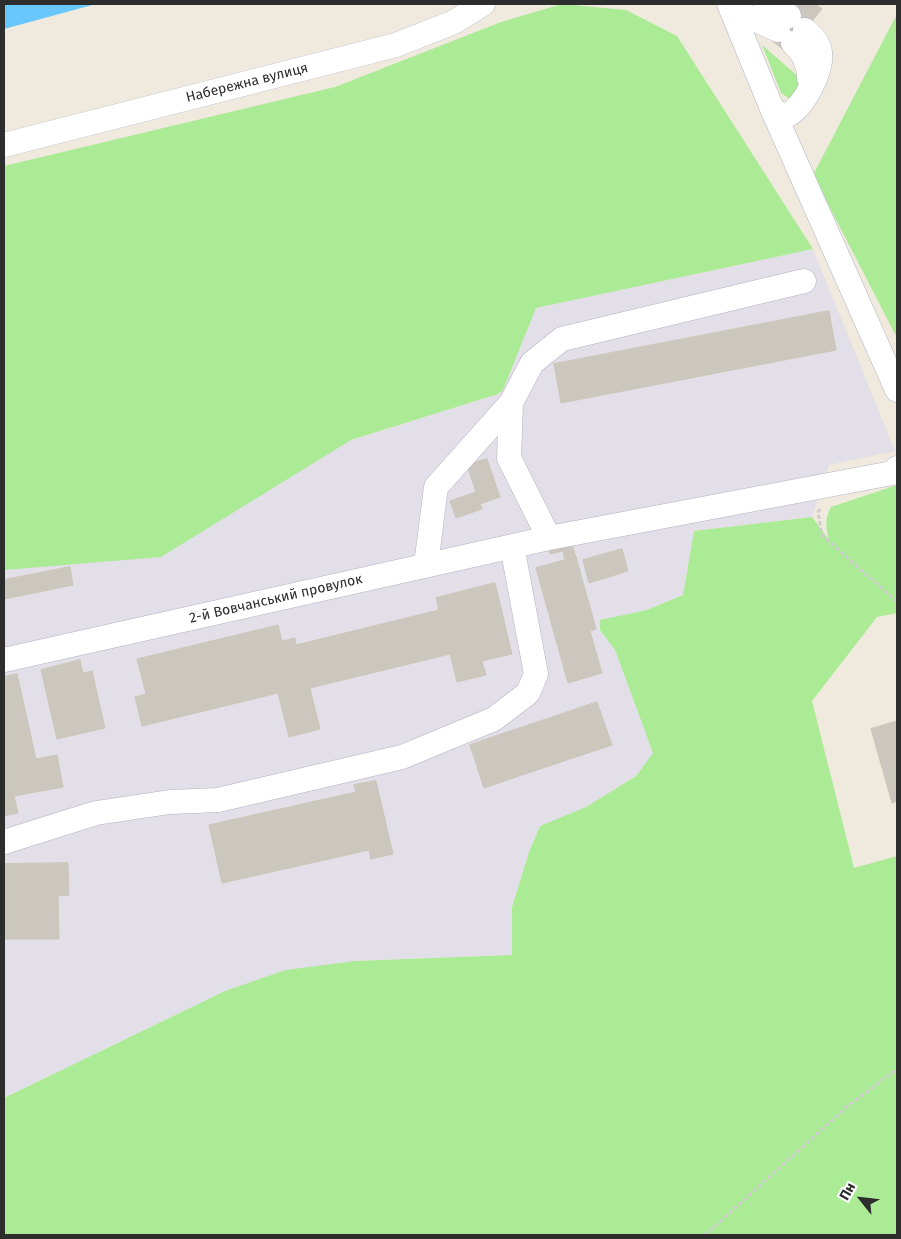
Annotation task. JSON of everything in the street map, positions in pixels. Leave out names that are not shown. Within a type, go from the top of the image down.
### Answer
[{"type":"street","name":"Набережна вулиця","points":[[4,145],[396,45],[454,22],[483,4]]},
{"type":"street","points":[[766,4],[791,29],[809,66],[810,89],[795,112],[786,116],[773,111]]},
{"type":"street","points":[[731,7],[791,29]]},
{"type":"street","points":[[731,7],[773,111],[897,390]]},
{"type":"street","points":[[426,565],[436,487],[511,403],[532,363],[562,339],[804,281]]},
{"type":"street","points":[[511,403],[509,458],[549,538]]},
{"type":"street","name":"2-й Вовчанський провулок","points":[[4,660],[549,538],[896,471]]},
{"type":"street","points":[[4,842],[96,813],[170,802],[218,800],[402,757],[494,719],[528,693],[536,674],[512,546]]},
{"type":"path","points":[[841,483],[818,512],[822,536],[897,602]]},
{"type":"path","points":[[705,1235],[848,1106],[897,1069]]},
{"type":"shaded area","points":[[813,249],[895,451],[829,465],[812,517],[694,531],[683,595],[647,610],[600,621],[600,630],[615,650],[653,753],[636,776],[586,807],[540,826],[529,852],[512,907],[512,955],[355,961],[225,991],[4,1098],[4,550],[498,394],[503,389],[535,308]]},
{"type":"green space","points":[[562,4],[626,10],[677,36],[813,249],[536,308],[503,390],[498,394],[351,440],[161,557],[4,570],[4,166],[335,87],[501,22]]},
{"type":"green space","points":[[897,14],[897,338],[813,175]]},
{"type":"green space","points":[[762,45],[800,78],[801,84],[791,100],[781,93]]},
{"type":"green space","points":[[897,485],[897,613],[877,617],[812,701],[854,868],[897,856],[897,1235],[4,1235],[4,1098],[225,991],[286,970],[355,961],[512,955],[512,907],[529,852],[540,826],[586,807],[636,776],[653,753],[615,650],[600,630],[600,620],[647,610],[683,595],[694,531],[812,517],[829,540],[826,524],[831,507]]},
{"type":"water","points":[[4,4],[96,4],[4,29]]},
{"type":"building","points":[[799,4],[816,4],[822,9],[786,52],[770,39]]},
{"type":"building","points":[[829,311],[836,350],[561,403],[554,364]]},
{"type":"building","points":[[487,459],[500,497],[480,504],[482,509],[456,518],[450,501],[476,492],[467,465]]},
{"type":"building","points":[[570,538],[576,557],[565,560],[563,551],[550,554],[548,545]]},
{"type":"building","points":[[622,549],[628,571],[589,583],[583,560]]},
{"type":"building","points":[[576,557],[596,629],[590,631],[602,673],[568,683],[536,568]]},
{"type":"building","points":[[70,567],[73,585],[4,599],[4,580]]},
{"type":"building","points":[[495,583],[512,654],[482,661],[486,675],[457,682],[450,654],[310,688],[320,729],[289,737],[278,693],[142,726],[135,697],[146,694],[137,659],[278,625],[282,641],[295,638],[296,645],[439,610],[436,598]]},
{"type":"building","points":[[80,660],[83,673],[92,671],[105,728],[57,739],[41,670]]},
{"type":"building","points":[[17,674],[36,759],[57,755],[63,787],[14,796],[18,813],[4,816],[4,677]]},
{"type":"building","points":[[597,702],[612,745],[573,758],[559,715]]},
{"type":"building","points":[[559,715],[573,758],[522,775],[508,732]]},
{"type":"building","points":[[897,721],[897,801],[892,803],[871,729]]},
{"type":"building","points":[[508,732],[522,775],[484,788],[470,745]]},
{"type":"building","points":[[376,781],[393,854],[371,859],[369,850],[222,883],[209,825],[356,792],[354,785]]},
{"type":"building","points":[[68,863],[69,895],[58,896],[59,939],[4,939],[4,864]]}]
